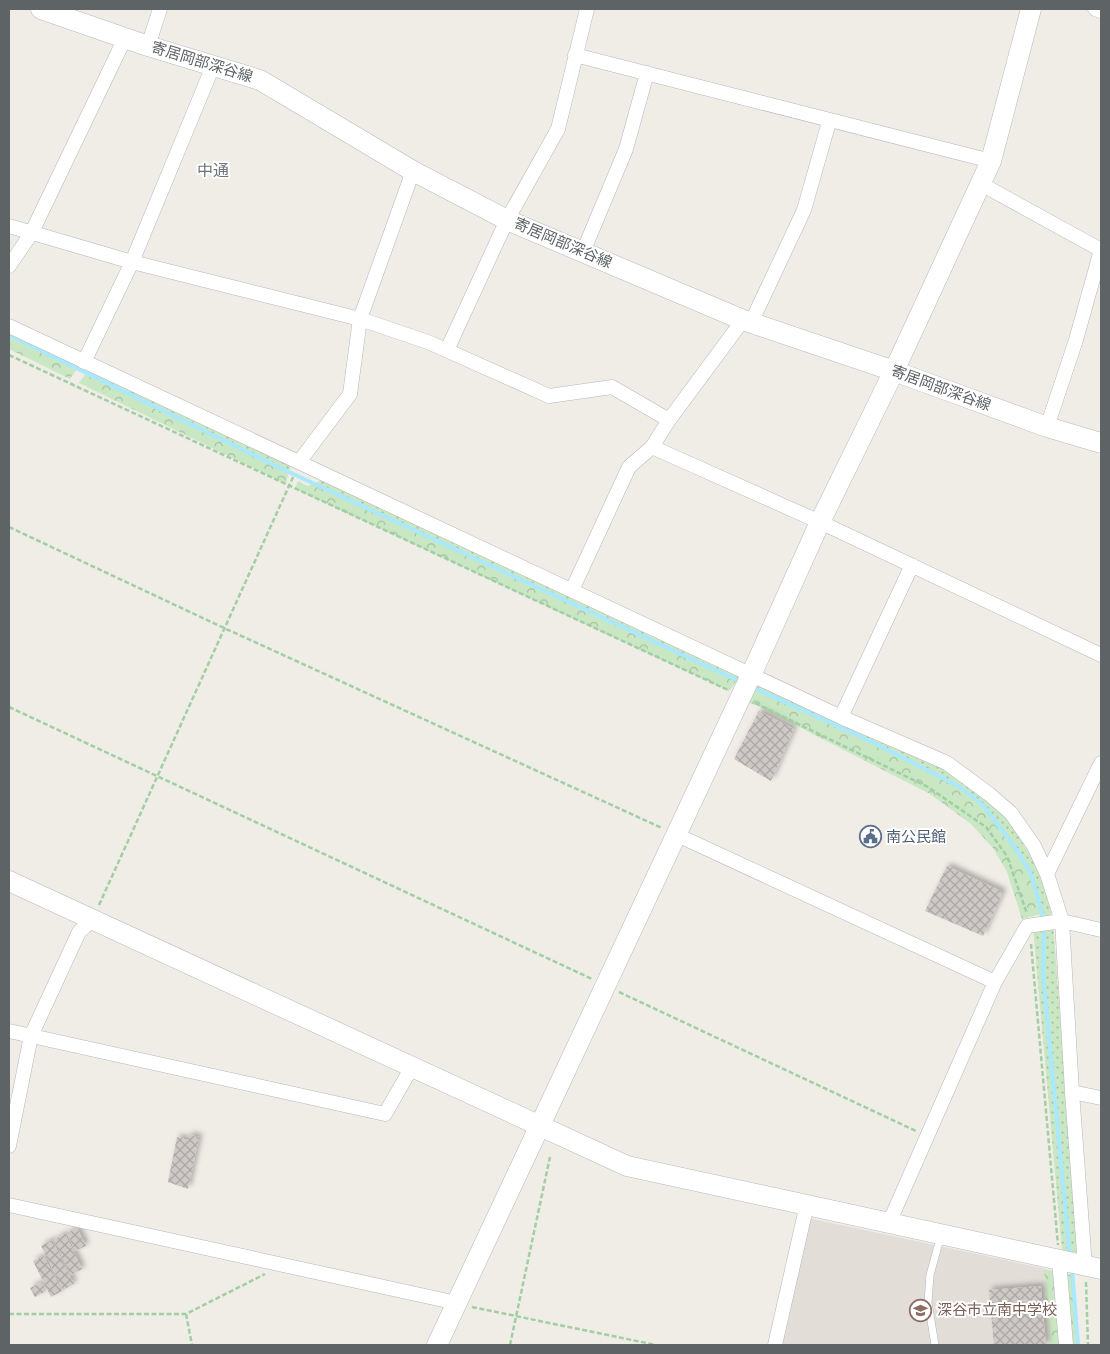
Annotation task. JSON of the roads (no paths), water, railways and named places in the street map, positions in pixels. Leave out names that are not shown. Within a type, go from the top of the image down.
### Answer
[{"type":"street","name":"寄居岡部深谷線","points":[[41,9],[148,46],[260,80],[413,171],[507,220],[747,321],[894,371],[1047,427],[1101,443]]},
{"type":"street","points":[[148,46],[160,9]]},
{"type":"street","points":[[447,350],[507,220],[558,128],[587,9]]},
{"type":"street","points":[[437,1345],[752,673],[820,522],[894,371],[981,184],[991,161],[1031,9]]},
{"type":"street","points":[[1095,9],[1101,11]]},
{"type":"street","points":[[9,266],[31,234],[125,38]]},
{"type":"street","points":[[575,55],[829,122],[991,161]]},
{"type":"street","points":[[84,362],[132,262],[213,66]]},
{"type":"street","points":[[583,252],[626,149],[647,73]]},
{"type":"street","points":[[572,590],[629,467],[652,447],[669,420],[747,321],[804,210],[829,122]]},
{"type":"street","points":[[298,465],[350,394],[360,319],[413,171]]},
{"type":"street","points":[[981,184],[1101,250],[1076,340],[1047,427]]},
{"type":"street","points":[[9,226],[132,262],[360,319],[447,350],[549,396],[612,387],[669,420]]},
{"type":"street","points":[[9,326],[298,465],[752,673],[841,717],[946,763],[989,794],[1011,813],[1034,846],[1047,874],[1057,921],[1072,1092],[1093,1268],[1060,1259],[627,1166],[9,881]]},
{"type":"street","points":[[652,447],[820,522],[1101,655]]},
{"type":"street","points":[[841,717],[912,565]]},
{"type":"street","points":[[1047,874],[1101,763]]},
{"type":"street","points":[[675,834],[995,982]]},
{"type":"street","points":[[9,1146],[31,1036],[79,932],[92,920]]},
{"type":"street","points":[[889,1223],[995,982],[1028,925],[1057,921],[1101,930]]},
{"type":"street","points":[[9,1031],[385,1114],[412,1068]]},
{"type":"street","points":[[1072,1092],[1101,1098]]},
{"type":"street","points":[[9,1204],[457,1304]]},
{"type":"street","points":[[775,1345],[807,1204]]},
{"type":"street","points":[[1060,1259],[1066,1345]]},
{"type":"lane","points":[[935,1345],[928,1302],[930,1275],[942,1235]]},
{"type":"waterway","points":[[9,335],[274,465],[741,682]]},
{"type":"waterway","points":[[752,687],[870,741],[960,787],[983,805],[1016,849],[1030,872],[1043,921]]},
{"type":"waterway","points":[[1044,928],[1043,974],[1070,1257]]},
{"type":"waterway","points":[[1072,1269],[1078,1345]]},
{"type":"place","name":"南公民館","points":[[870,837]]},
{"type":"place","name":"深谷市立南中学校","points":[[921,1310]]},
{"type":"district","name":"中通","points":[[213,170]]}]
